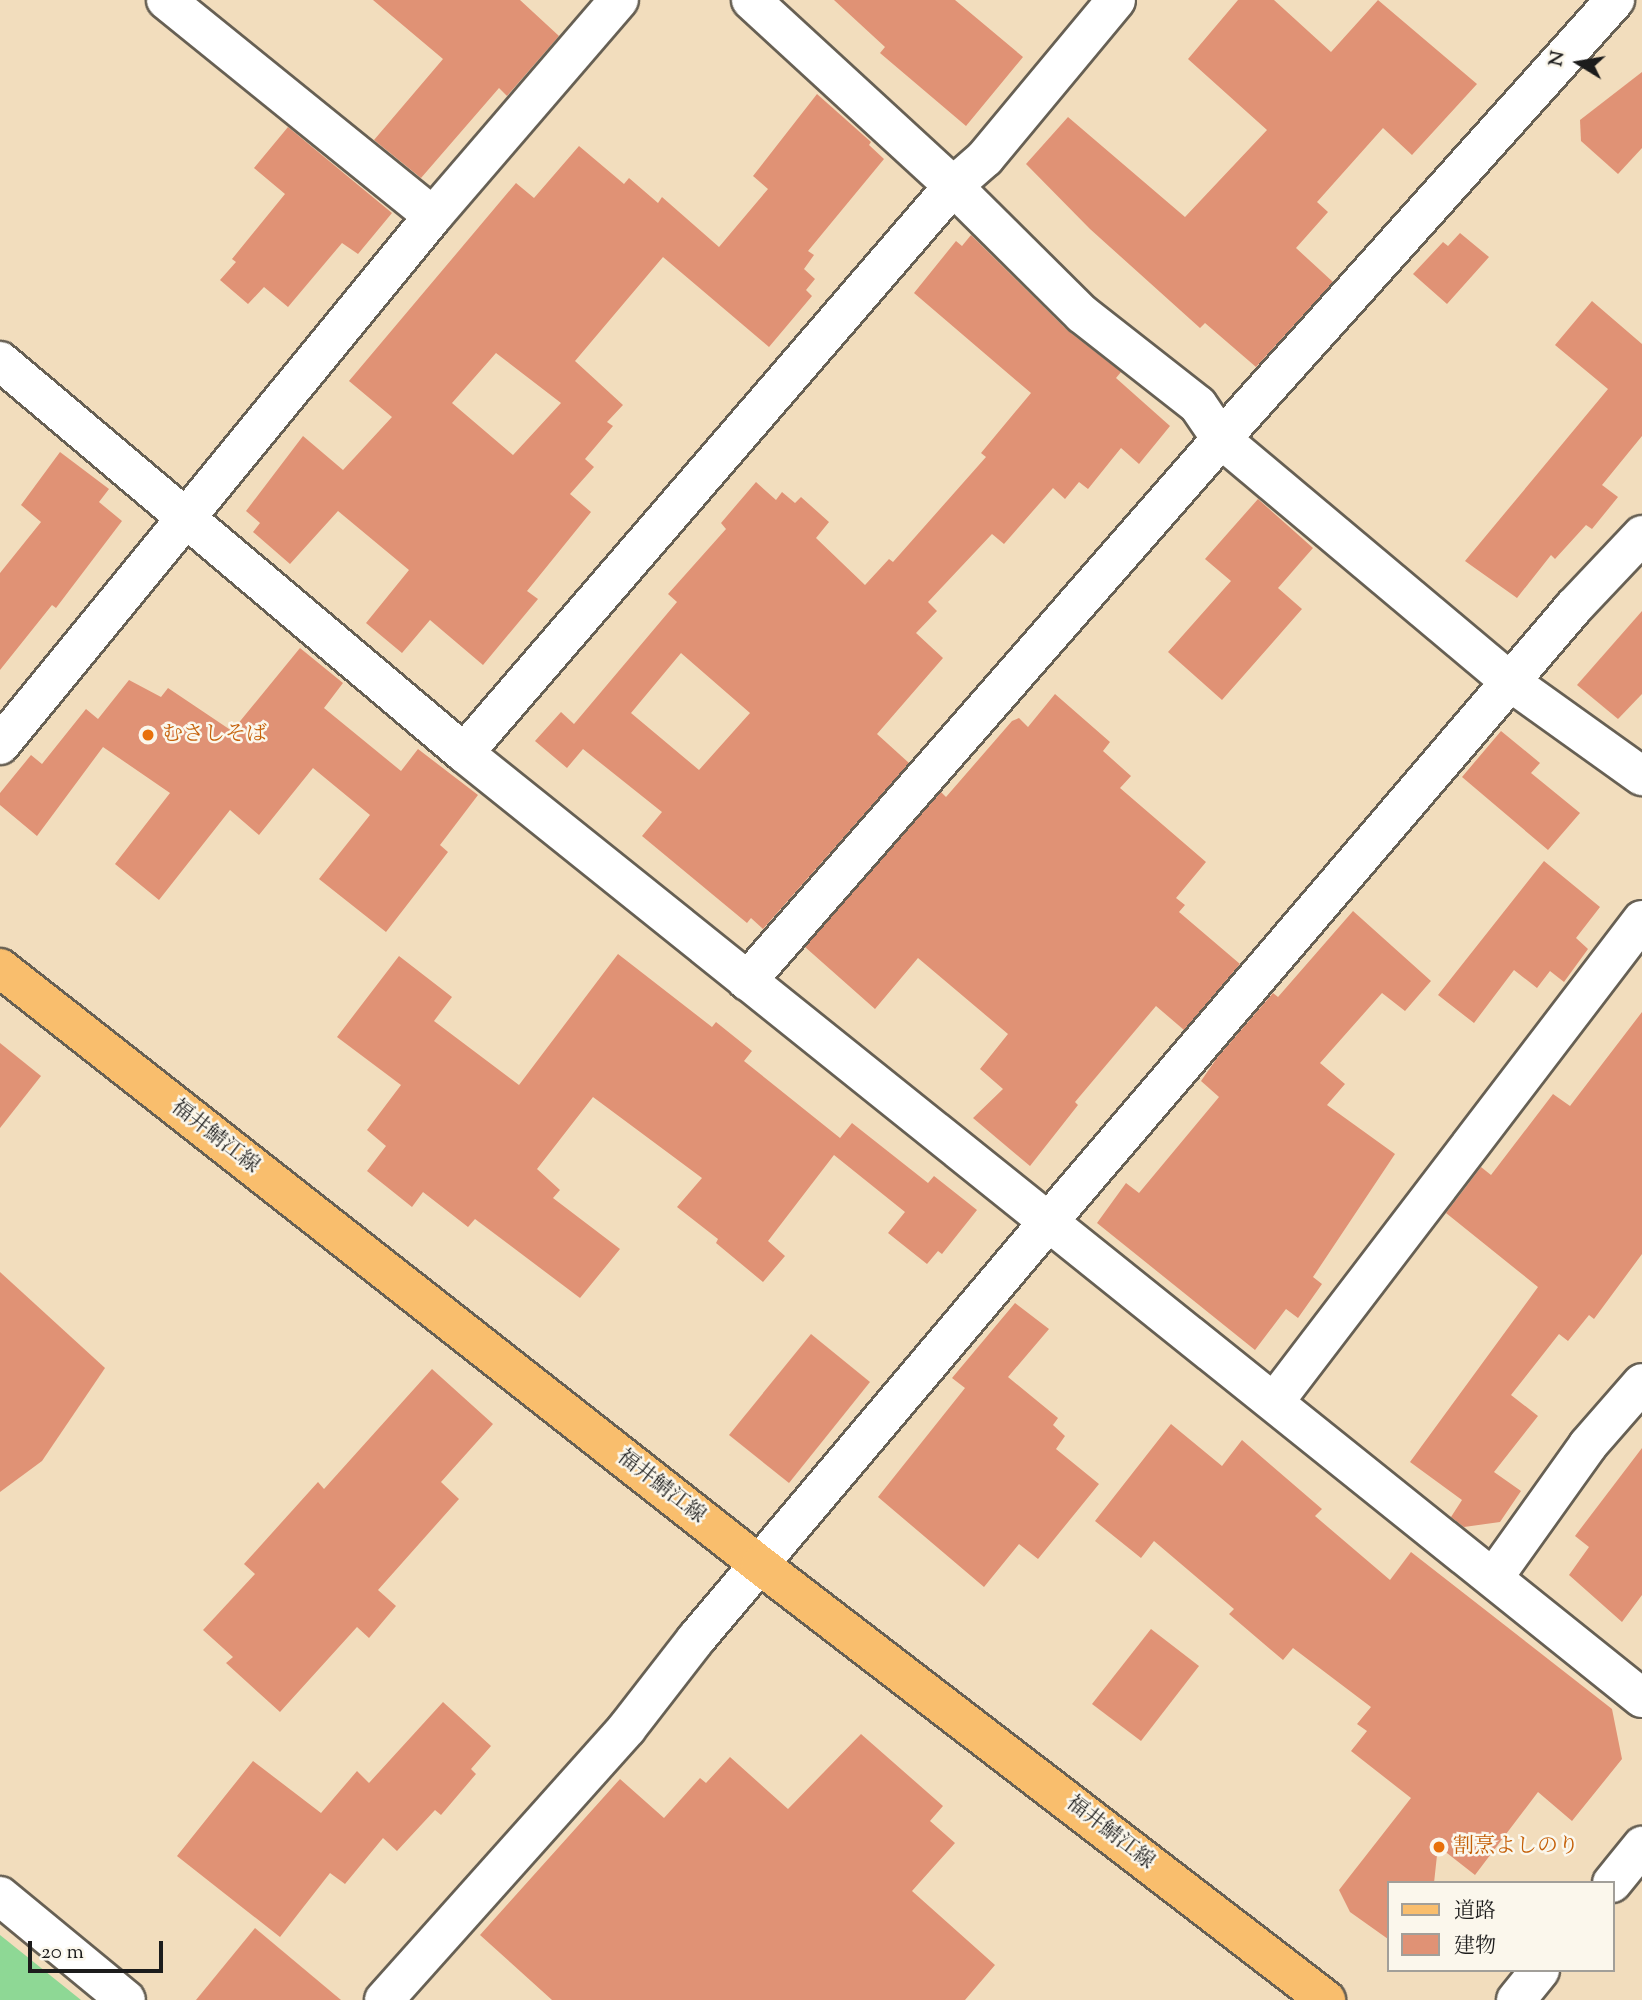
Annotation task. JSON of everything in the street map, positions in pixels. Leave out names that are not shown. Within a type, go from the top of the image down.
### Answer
[{"type":"main road","name":"福井鯖江線","points":[[0,968],[760,1564],[1326,2000]]},
{"type":"street","points":[[166,0],[433,216]]},
{"type":"street","points":[[0,746],[433,216],[619,0]]},
{"type":"street","points":[[751,0],[953,186],[1082,314],[1198,405],[1221,439],[1512,683],[1642,776]]},
{"type":"street","points":[[464,753],[953,186],[985,158],[1116,0]]},
{"type":"street","points":[[747,981],[1221,439],[1615,0]]},
{"type":"street","points":[[0,361],[464,753],[1642,1698]]},
{"type":"street","points":[[384,2000],[627,1728],[760,1564],[1049,1221],[1512,683],[1574,607],[1642,535]]},
{"type":"street","points":[[1275,1401],[1642,920]]},
{"type":"street","points":[[1494,1577],[1588,1445],[1642,1383]]},
{"type":"street","points":[[1614,1881],[1642,1846]]},
{"type":"street","points":[[0,1896],[126,2000]]},
{"type":"street","points":[[1516,2000],[1538,1972]]},
{"type":"green space","points":[[0,1935],[81,2000],[0,2000]]},
{"type":"building","points":[[373,0],[520,0],[559,36],[507,96],[499,88],[421,178],[374,140],[443,59]]},
{"type":"building","points":[[834,0],[955,0],[1023,57],[966,126],[880,53],[885,47]]},
{"type":"building","points":[[1238,0],[1274,0],[1331,52],[1378,0],[1477,84],[1412,155],[1383,128],[1317,202],[1328,212],[1296,248],[1333,282],[1256,367],[1205,323],[1200,328],[1090,229],[1026,164],[1068,117],[1185,217],[1267,130],[1188,59]]},
{"type":"building","points":[[1642,72],[1642,148],[1618,174],[1581,141],[1580,120]]},
{"type":"building","points":[[817,94],[871,142],[869,145],[884,159],[808,251],[814,255],[804,269],[815,279],[806,290],[812,296],[769,347],[663,257],[575,361],[623,405],[607,422],[613,426],[585,459],[594,467],[570,494],[591,512],[527,591],[538,599],[483,665],[430,620],[402,653],[366,623],[409,570],[338,511],[290,564],[253,532],[260,523],[246,511],[303,436],[343,470],[392,417],[349,381],[516,183],[534,198],[579,146],[624,184],[629,178],[658,203],[662,197],[719,247],[768,189],[753,176]],"holes":[[[496,353],[561,403],[513,455],[452,403]]]},
{"type":"building","points":[[288,127],[392,213],[358,254],[342,243],[288,307],[264,287],[248,304],[220,280],[236,262],[232,259],[285,194],[254,168]]},
{"type":"building","points":[[1460,233],[1489,257],[1447,304],[1413,274],[1443,242],[1448,246]]},
{"type":"building","points":[[971,235],[1067,330],[1121,372],[1116,378],[1170,426],[1139,464],[1121,448],[1088,489],[1079,482],[1065,499],[1053,488],[1004,544],[992,534],[928,602],[937,611],[916,633],[943,658],[877,734],[909,763],[763,929],[751,918],[747,923],[642,836],[662,812],[583,749],[567,768],[535,741],[561,712],[574,724],[677,602],[668,594],[726,529],[721,523],[756,482],[776,500],[782,492],[795,503],[801,497],[829,522],[816,538],[865,585],[889,559],[893,562],[986,457],[981,453],[1031,393],[914,293],[956,241],[962,246]],"holes":[[[681,653],[750,713],[699,770],[631,713]]]},
{"type":"building","points":[[1592,301],[1642,344],[1642,436],[1602,485],[1618,497],[1592,529],[1586,525],[1555,559],[1551,555],[1517,598],[1465,561],[1608,389],[1555,345]]},
{"type":"building","points":[[60,452],[109,489],[99,502],[122,521],[56,608],[52,605],[0,670],[0,573],[41,522],[21,505]]},
{"type":"building","points":[[1258,499],[1313,548],[1278,588],[1302,609],[1222,700],[1168,652],[1231,581],[1205,559]]},
{"type":"building","points":[[1642,611],[1642,694],[1618,719],[1577,685]]},
{"type":"building","points":[[300,648],[343,683],[324,708],[401,771],[418,749],[478,795],[440,845],[448,852],[386,932],[319,879],[370,815],[313,768],[259,835],[230,810],[159,900],[115,864],[170,793],[103,747],[37,836],[0,805],[0,793],[31,755],[42,764],[86,709],[98,719],[129,680],[161,697],[168,688],[232,731]]},
{"type":"building","points":[[1055,694],[1110,742],[1103,751],[1131,776],[1120,788],[1206,862],[1176,898],[1185,905],[1179,912],[1240,964],[1184,1030],[1156,1006],[1075,1102],[1078,1105],[1030,1166],[973,1118],[1003,1089],[980,1069],[1008,1034],[918,958],[875,1009],[805,947],[941,792],[946,797],[1012,721],[1019,718],[1028,727]]},
{"type":"building","points":[[1501,731],[1540,763],[1531,773],[1580,813],[1548,850],[1462,777]]},
{"type":"building","points":[[1544,861],[1600,907],[1576,938],[1588,949],[1564,982],[1550,971],[1537,988],[1514,970],[1474,1023],[1438,995]]},
{"type":"building","points":[[1353,911],[1431,981],[1405,1011],[1382,993],[1320,1063],[1345,1084],[1327,1105],[1395,1154],[1313,1277],[1322,1284],[1298,1318],[1286,1309],[1255,1350],[1097,1223],[1126,1183],[1139,1193],[1219,1097],[1201,1081],[1217,1058],[1273,993],[1278,997]]},
{"type":"building","points":[[618,954],[712,1027],[716,1022],[752,1051],[744,1061],[840,1138],[852,1123],[928,1183],[934,1176],[977,1210],[942,1254],[938,1251],[927,1264],[888,1233],[905,1212],[834,1155],[768,1241],[785,1256],[763,1282],[716,1243],[718,1239],[677,1207],[702,1178],[593,1097],[537,1169],[560,1190],[553,1198],[620,1249],[580,1298],[475,1219],[468,1227],[423,1192],[412,1207],[367,1171],[386,1146],[367,1130],[401,1085],[337,1037],[399,956],[452,997],[434,1021],[519,1085]]},
{"type":"building","points":[[1642,1012],[1642,1254],[1594,1319],[1589,1315],[1568,1341],[1559,1334],[1511,1395],[1538,1416],[1494,1472],[1521,1491],[1500,1522],[1464,1527],[1451,1517],[1462,1500],[1410,1462],[1538,1287],[1446,1213],[1481,1167],[1491,1175],[1553,1094],[1570,1106]]},
{"type":"building","points":[[0,1043],[41,1076],[0,1128]]},
{"type":"building","points":[[0,1272],[105,1368],[42,1461],[0,1492]]},
{"type":"building","points":[[1015,1303],[1049,1329],[1008,1377],[1058,1418],[1053,1425],[1065,1436],[1056,1449],[1099,1484],[1038,1559],[1019,1544],[984,1587],[878,1497],[965,1388],[952,1378]]},
{"type":"building","points":[[811,1334],[870,1382],[789,1483],[729,1435]]},
{"type":"building","points":[[432,1369],[493,1424],[441,1482],[459,1499],[378,1590],[396,1606],[369,1638],[357,1627],[280,1712],[226,1663],[233,1657],[203,1630],[255,1574],[244,1564],[318,1482],[324,1489]]},
{"type":"building","points":[[1171,1424],[1222,1466],[1242,1440],[1322,1509],[1315,1516],[1390,1580],[1411,1552],[1612,1709],[1622,1759],[1572,1821],[1538,1792],[1475,1875],[1438,1846],[1434,1881],[1386,1881],[1386,1938],[1350,1912],[1339,1890],[1411,1798],[1351,1751],[1367,1731],[1357,1724],[1371,1707],[1293,1648],[1283,1660],[1229,1614],[1234,1609],[1154,1541],[1141,1558],[1095,1521]]},
{"type":"building","points":[[1642,1448],[1642,1595],[1622,1622],[1569,1575],[1589,1547],[1575,1536]]},
{"type":"building","points":[[1151,1629],[1199,1666],[1141,1741],[1092,1704]]},
{"type":"building","points":[[443,1702],[491,1746],[471,1769],[476,1774],[441,1815],[435,1810],[397,1851],[383,1838],[345,1884],[330,1873],[280,1937],[177,1856],[253,1761],[321,1813],[357,1771],[369,1783]]},
{"type":"building","points":[[861,1734],[943,1806],[930,1821],[955,1843],[912,1891],[995,1965],[965,2000],[552,2000],[480,1935],[620,1779],[664,1818],[700,1778],[706,1783],[730,1757],[788,1809]]},
{"type":"building","points":[[255,1928],[341,2000],[196,2000]]},
{"type":"place","name":"むさしそば","points":[[148,735]]},
{"type":"place","name":"割烹よしのり","points":[[1439,1847]]}]
